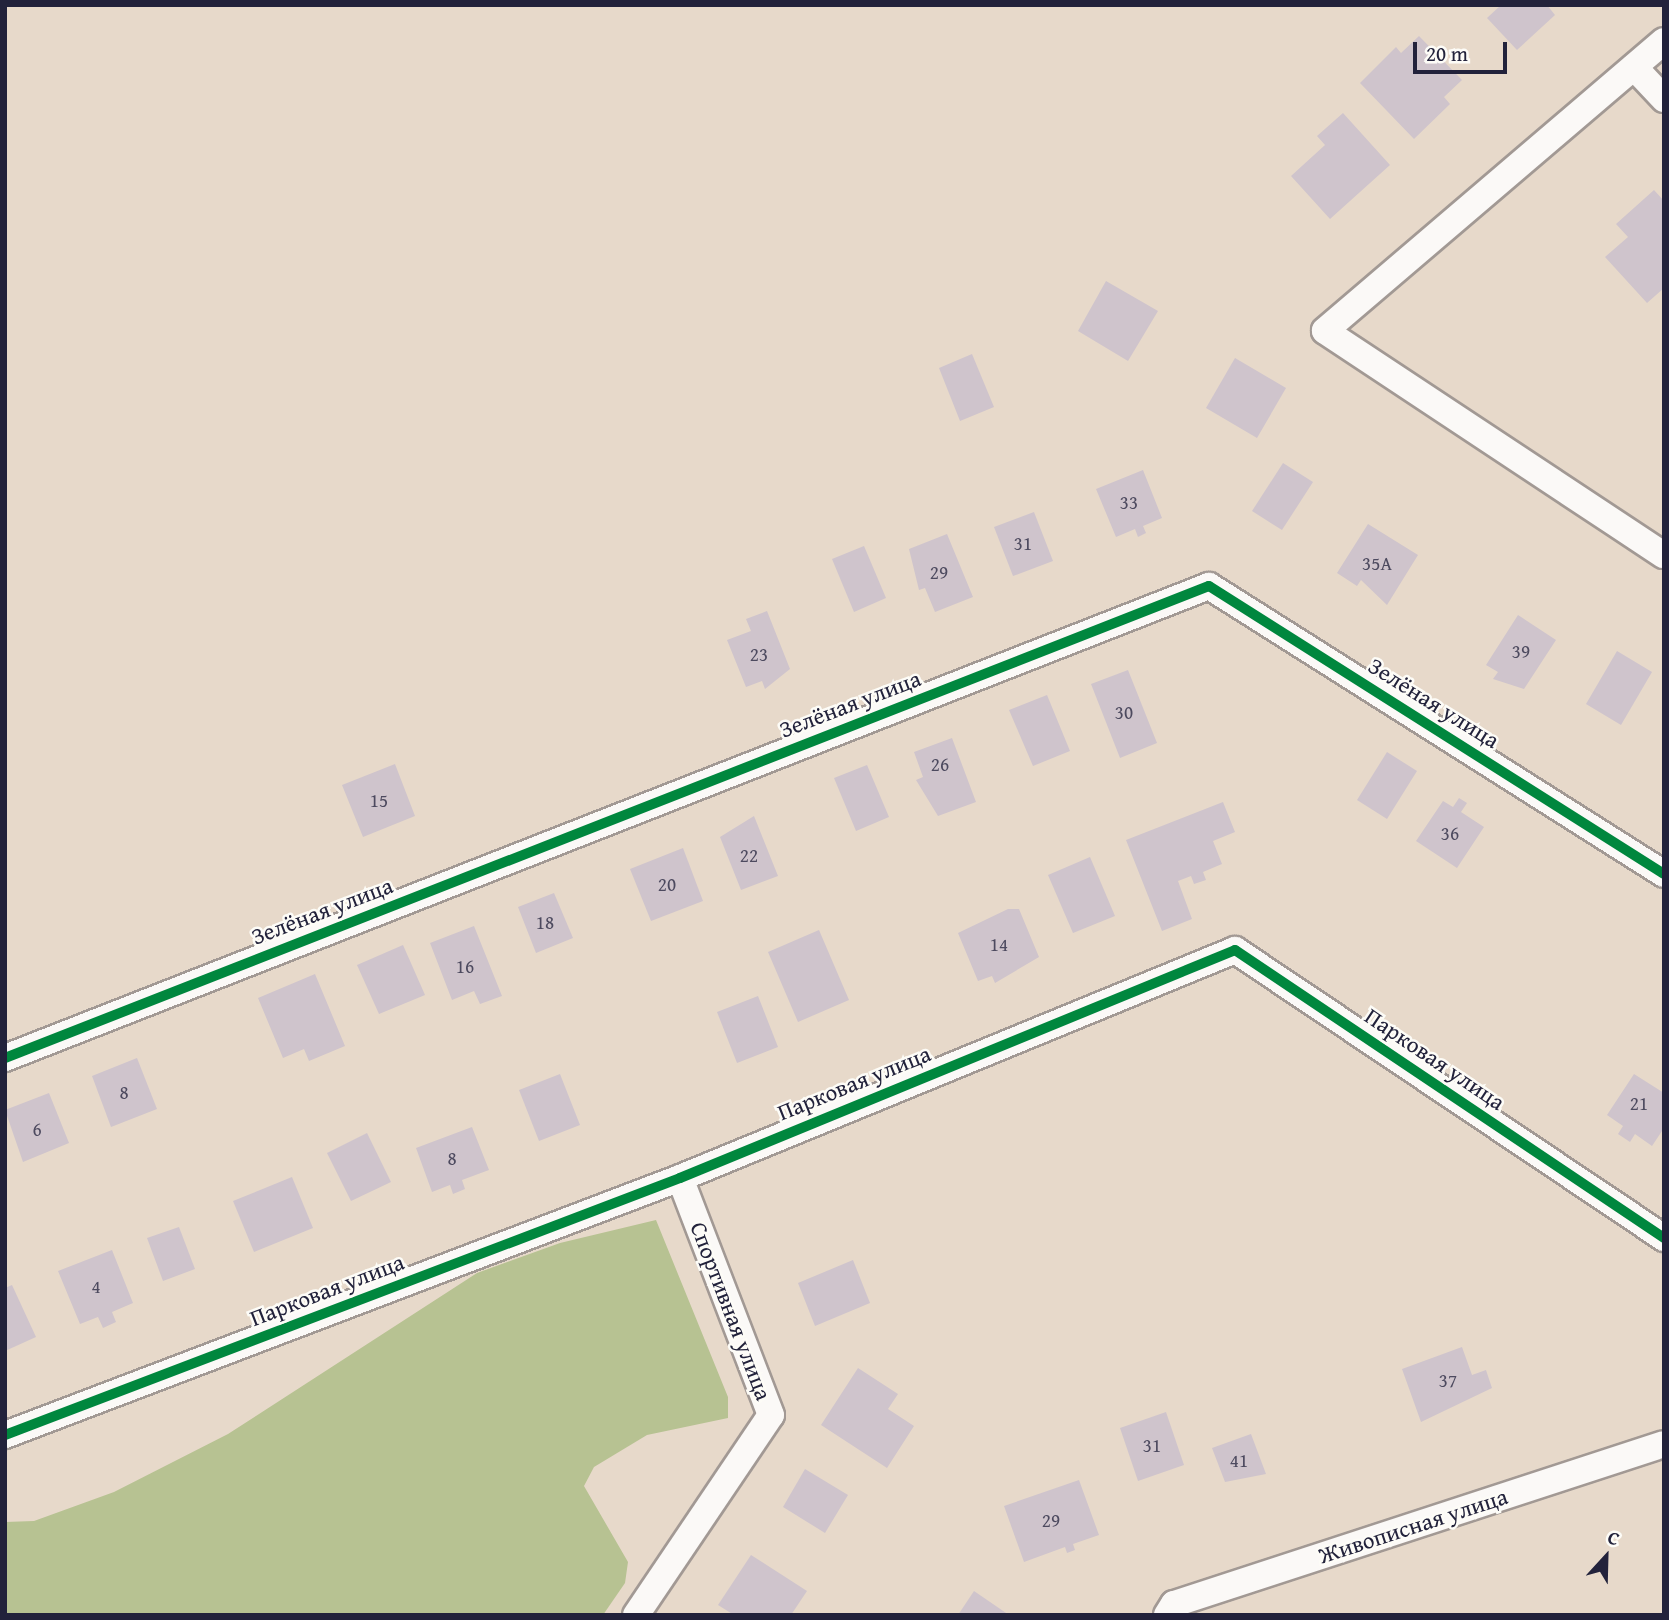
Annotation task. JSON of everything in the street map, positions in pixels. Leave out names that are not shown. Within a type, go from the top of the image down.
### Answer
[{"type":"street","points":[[1664,41],[1325,331],[1664,555]]},
{"type":"street","points":[[1634,67],[1664,99]]},
{"type":"street","name":"Зелёная улица","points":[[5,1058],[1209,586],[1664,874]]},
{"type":"street","name":"Парковая улица","points":[[5,1434],[680,1178],[1235,950],[1664,1238]]},
{"type":"street","name":"Спортивная улица","points":[[636,1615],[771,1415],[680,1178]]},
{"type":"street","name":"Живописная улица","points":[[1167,1615],[1174,1604],[1664,1444]]},
{"type":"green space","points":[[656,1220],[728,1397],[728,1418],[647,1435],[594,1467],[584,1486],[628,1562],[625,1583],[603,1615],[5,1615],[5,1522],[34,1521],[114,1492],[228,1434],[477,1273],[560,1243]]},
{"type":"building","points":[[1501,5],[1547,5],[1555,15],[1517,50],[1487,18]]},
{"type":"building","points":[[1419,36],[1462,80],[1444,97],[1450,104],[1414,139],[1360,83],[1396,47],[1401,53]]},
{"type":"building","points":[[1343,113],[1390,165],[1330,219],[1291,176],[1325,145],[1317,136]]},
{"type":"building","points":[[1654,190],[1664,201],[1664,288],[1647,303],[1605,257],[1628,237],[1616,224]]},
{"type":"building","points":[[1106,281],[1158,311],[1128,361],[1078,331]]},
{"type":"building","points":[[972,354],[994,407],[960,421],[939,368]]},
{"type":"building","points":[[1235,358],[1286,388],[1257,438],[1206,408]]},
{"type":"building","points":[[1283,463],[1313,482],[1282,530],[1252,511]]},
{"type":"building","points":[[1143,470],[1162,518],[1143,526],[1146,533],[1138,537],[1135,529],[1116,537],[1096,489]]},
{"type":"building","points":[[1034,512],[1053,561],[1013,576],[994,527]]},
{"type":"building","points":[[1368,524],[1418,555],[1387,605],[1361,580],[1357,586],[1337,573]]},
{"type":"building","points":[[947,534],[973,597],[935,612],[925,588],[919,590],[909,549]]},
{"type":"building","points":[[864,546],[886,598],[854,612],[832,559]]},
{"type":"building","points":[[767,611],[790,669],[765,689],[762,681],[746,687],[727,640],[751,631],[746,619]]},
{"type":"building","points":[[1518,615],[1556,640],[1524,689],[1493,679],[1498,672],[1486,665]]},
{"type":"building","points":[[1617,651],[1652,672],[1621,725],[1586,704]]},
{"type":"building","points":[[1128,670],[1157,743],[1120,758],[1091,684]]},
{"type":"building","points":[[1047,695],[1070,751],[1033,766],[1009,710]]},
{"type":"building","points":[[952,738],[976,802],[938,816],[916,780],[923,777],[914,752]]},
{"type":"building","points":[[1387,752],[1417,771],[1387,819],[1357,800]]},
{"type":"building","points":[[395,764],[415,816],[363,837],[342,785]]},
{"type":"building","points":[[867,765],[889,817],[856,831],[834,778]]},
{"type":"building","points":[[1459,798],[1467,803],[1461,812],[1484,827],[1457,868],[1416,841],[1443,801],[1453,807]]},
{"type":"building","points":[[1223,802],[1235,832],[1213,841],[1222,864],[1203,872],[1206,880],[1194,884],[1191,876],[1178,881],[1192,919],[1162,931],[1126,840]]},
{"type":"building","points":[[754,816],[778,876],[741,890],[720,837]]},
{"type":"building","points":[[683,848],[703,901],[651,921],[630,869]]},
{"type":"building","points":[[1090,857],[1115,916],[1073,933],[1048,875]]},
{"type":"building","points":[[554,893],[573,938],[536,953],[518,907]]},
{"type":"building","points":[[1008,909],[1019,909],[1039,957],[995,983],[992,976],[978,981],[958,933]]},
{"type":"building","points":[[474,926],[502,996],[480,1004],[474,991],[452,1000],[430,943]]},
{"type":"building","points":[[819,930],[849,1000],[798,1022],[768,952]]},
{"type":"building","points":[[403,945],[425,995],[379,1014],[357,965]]},
{"type":"building","points":[[315,974],[345,1046],[309,1061],[304,1049],[283,1058],[258,998]]},
{"type":"building","points":[[758,996],[778,1047],[737,1063],[717,1012]]},
{"type":"building","points":[[137,1058],[157,1109],[111,1127],[92,1076]]},
{"type":"building","points":[[560,1074],[580,1125],[539,1141],[519,1090]]},
{"type":"building","points":[[1634,1074],[1664,1093],[1664,1128],[1652,1146],[1635,1134],[1630,1142],[1618,1134],[1623,1126],[1607,1115]]},
{"type":"building","points":[[49,1093],[69,1143],[23,1162],[5,1110]]},
{"type":"building","points":[[472,1127],[489,1170],[462,1180],[465,1189],[453,1194],[450,1185],[432,1192],[416,1148]]},
{"type":"building","points":[[367,1133],[391,1182],[351,1201],[327,1153]]},
{"type":"building","points":[[292,1177],[313,1228],[254,1252],[233,1201]]},
{"type":"building","points":[[179,1227],[195,1269],[163,1281],[147,1238]]},
{"type":"building","points":[[112,1250],[133,1303],[112,1312],[116,1322],[103,1328],[98,1317],[80,1324],[58,1271]]},
{"type":"building","points":[[853,1260],[870,1303],[815,1326],[798,1283]]},
{"type":"building","points":[[12,1285],[36,1337],[5,1351],[5,1288]]},
{"type":"building","points":[[1462,1347],[1472,1375],[1486,1370],[1492,1388],[1421,1422],[1402,1369]]},
{"type":"building","points":[[858,1368],[898,1394],[888,1409],[914,1426],[887,1468],[821,1425]]},
{"type":"building","points":[[1166,1412],[1184,1465],[1138,1481],[1120,1428]]},
{"type":"building","points":[[1251,1434],[1266,1474],[1225,1482],[1212,1448]]},
{"type":"building","points":[[805,1469],[848,1495],[825,1533],[783,1507]]},
{"type":"building","points":[[1079,1480],[1099,1535],[1073,1544],[1075,1550],[1067,1553],[1065,1547],[1024,1562],[1004,1506]]},
{"type":"building","points":[[751,1555],[807,1591],[791,1615],[734,1615],[718,1605]]},
{"type":"building","points":[[974,1591],[1009,1615],[958,1615]]},
{"type":"cycle path","points":[[5,1058],[1209,586],[1664,874]]},
{"type":"cycle path","points":[[5,1435],[680,1178],[1235,950],[1664,1238]]}]
